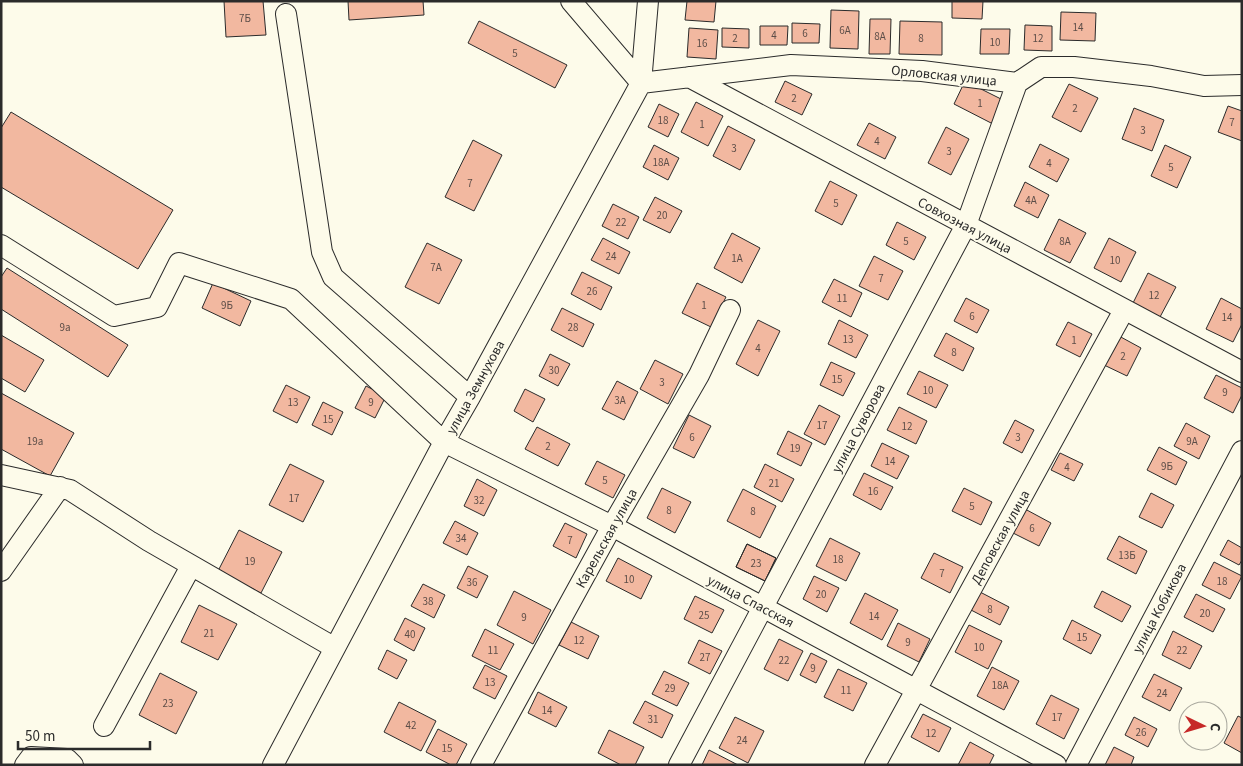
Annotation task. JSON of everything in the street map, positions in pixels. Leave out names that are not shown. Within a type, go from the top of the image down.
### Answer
[{"type":"street","points":[[571,1],[641,84]]},
{"type":"street","name":"улица Земнухова","points":[[273,765],[444,442],[641,84],[648,1]]},
{"type":"street","points":[[286,14],[322,252],[333,277],[470,397]]},
{"type":"street","name":"Орловская улица","points":[[641,84],[791,65],[922,71],[1017,83],[1041,67],[1074,67],[1151,76],[1204,86],[1242,85]]},
{"type":"street","name":"Совхозная улица","points":[[689,77],[1242,372]]},
{"type":"street","name":"улица Суворова","points":[[679,765],[966,225],[1017,83]]},
{"type":"street","name":"улица Спасская","points":[[1,245],[114,316],[157,307],[179,263],[292,299],[444,442],[612,526],[1056,765]]},
{"type":"street","name":"Карельская улица","points":[[481,765],[612,526],[699,376],[730,310]]},
{"type":"street","name":"Деповская улица","points":[[875,765],[1124,310]]},
{"type":"street","name":"улица Кобикова","points":[[1076,765],[1242,451]]},
{"type":"street","points":[[1,475],[70,490],[149,541],[335,648]]},
{"type":"street","points":[[1,572],[60,487]]},
{"type":"street","points":[[104,726],[191,566]]},
{"type":"street","points":[[25,765],[31,758],[67,759],[72,765]]},
{"type":"building","points":[[224,1],[263,1],[266,35],[226,37]]},
{"type":"building","points":[[348,1],[423,1],[424,15],[349,20]]},
{"type":"building","points":[[687,1],[716,1],[714,22],[685,20]]},
{"type":"building","points":[[952,1],[983,1],[982,19],[952,18]]},
{"type":"building","points":[[831,10],[859,11],[858,49],[830,48]]},
{"type":"building","points":[[1061,12],[1096,13],[1095,41],[1060,40]]},
{"type":"building","points":[[870,19],[891,19],[890,54],[869,54]]},
{"type":"building","points":[[479,21],[567,65],[555,88],[468,43]]},
{"type":"building","points":[[900,21],[942,22],[942,55],[899,54]]},
{"type":"building","points":[[792,23],[820,24],[819,43],[792,43]]},
{"type":"building","points":[[1025,25],[1052,26],[1052,51],[1024,50]]},
{"type":"building","points":[[760,26],[788,26],[787,45],[760,45]]},
{"type":"building","points":[[689,28],[718,30],[716,59],[687,57]]},
{"type":"building","points":[[722,28],[749,29],[749,48],[722,47]]},
{"type":"building","points":[[981,29],[1010,29],[1009,54],[980,54]]},
{"type":"building","points":[[785,81],[812,94],[802,115],[775,102]]},
{"type":"building","points":[[965,81],[1005,101],[993,124],[954,104]]},
{"type":"building","points":[[1069,84],[1098,98],[1081,132],[1052,117]]},
{"type":"building","points":[[696,102],[723,116],[708,146],[681,132]]},
{"type":"building","points":[[659,104],[679,114],[668,137],[648,127]]},
{"type":"building","points":[[1228,106],[1242,111],[1242,141],[1218,132]]},
{"type":"building","points":[[1134,108],[1164,120],[1152,151],[1122,139]]},
{"type":"building","points":[[11,112],[173,210],[138,269],[1,187],[1,128]]},
{"type":"building","points":[[869,123],[896,137],[885,159],[857,145]]},
{"type":"building","points":[[728,126],[755,140],[740,170],[713,156]]},
{"type":"building","points":[[946,127],[969,139],[951,175],[928,163]]},
{"type":"building","points":[[473,140],[502,155],[474,211],[445,197]]},
{"type":"building","points":[[1040,144],[1069,159],[1057,182],[1029,167]]},
{"type":"building","points":[[654,145],[679,158],[668,180],[643,167]]},
{"type":"building","points":[[1165,145],[1191,157],[1177,188],[1151,176]]},
{"type":"building","points":[[830,181],[857,195],[842,225],[815,211]]},
{"type":"building","points":[[1025,182],[1049,195],[1038,218],[1014,206]]},
{"type":"building","points":[[655,197],[682,211],[670,233],[643,220]]},
{"type":"building","points":[[613,204],[639,217],[628,239],[602,226]]},
{"type":"building","points":[[1059,219],[1086,233],[1070,263],[1044,250]]},
{"type":"building","points":[[897,222],[926,237],[914,260],[886,245]]},
{"type":"building","points":[[732,233],[760,248],[742,283],[714,268]]},
{"type":"building","points":[[603,238],[630,252],[619,274],[591,260]]},
{"type":"building","points":[[1109,238],[1136,252],[1121,282],[1094,268]]},
{"type":"building","points":[[427,243],[462,260],[439,304],[405,287]]},
{"type":"building","points":[[874,256],[903,271],[888,300],[859,286]]},
{"type":"building","points":[[7,268],[128,345],[108,377],[1,309],[1,277]]},
{"type":"building","points":[[582,272],[612,287],[601,310],[571,294]]},
{"type":"building","points":[[1148,273],[1176,287],[1160,317],[1133,303]]},
{"type":"building","points":[[834,279],[862,293],[851,317],[822,302]]},
{"type":"building","points":[[213,283],[251,301],[240,326],[202,308]]},
{"type":"building","points":[[697,283],[726,297],[711,327],[682,313]]},
{"type":"building","points":[[966,298],[989,310],[977,333],[954,321]]},
{"type":"building","points":[[1221,298],[1242,309],[1242,324],[1233,342],[1206,329]]},
{"type":"building","points":[[562,308],[594,324],[583,347],[551,330]]},
{"type":"building","points":[[758,320],[780,331],[758,376],[736,364]]},
{"type":"building","points":[[839,320],[868,335],[856,358],[828,344]]},
{"type":"building","points":[[1068,322],[1092,334],[1080,357],[1056,345]]},
{"type":"building","points":[[946,333],[974,348],[963,371],[934,356]]},
{"type":"building","points":[[1,335],[44,360],[25,392],[1,378]]},
{"type":"building","points":[[1119,336],[1141,348],[1127,376],[1104,365]]},
{"type":"building","points":[[550,354],[570,364],[558,386],[539,376]]},
{"type":"building","points":[[655,360],[683,374],[668,404],[640,389]]},
{"type":"building","points":[[831,362],[855,373],[843,396],[820,385]]},
{"type":"building","points":[[919,371],[948,385],[936,408],[907,394]]},
{"type":"building","points":[[1216,375],[1242,388],[1242,395],[1233,413],[1204,398]]},
{"type":"building","points":[[617,381],[638,392],[624,420],[602,409]]},
{"type":"building","points":[[286,385],[310,397],[297,423],[273,411]]},
{"type":"building","points":[[366,386],[386,396],[375,418],[355,408]]},
{"type":"building","points":[[525,389],[545,399],[533,422],[514,411]]},
{"type":"building","points":[[1,393],[74,433],[50,476],[1,449]]},
{"type":"building","points":[[323,402],[343,412],[332,435],[312,425]]},
{"type":"building","points":[[819,405],[840,416],[825,445],[804,434]]},
{"type":"building","points":[[899,407],[927,421],[916,444],[887,430]]},
{"type":"building","points":[[689,415],[711,426],[694,458],[673,448]]},
{"type":"building","points":[[1015,420],[1034,430],[1022,453],[1003,443]]},
{"type":"building","points":[[1186,423],[1210,436],[1199,459],[1174,446]]},
{"type":"building","points":[[537,427],[570,444],[558,466],[525,449]]},
{"type":"building","points":[[788,431],[812,443],[801,466],[777,454]]},
{"type":"building","points":[[882,443],[909,456],[897,479],[871,466]]},
{"type":"building","points":[[1159,447],[1187,462],[1176,485],[1147,470]]},
{"type":"building","points":[[1060,453],[1083,464],[1074,481],[1051,470]]},
{"type":"building","points":[[597,461],[625,475],[613,498],[585,484]]},
{"type":"building","points":[[290,464],[324,481],[303,522],[269,505]]},
{"type":"building","points":[[765,464],[794,479],[782,502],[754,487]]},
{"type":"building","points":[[864,473],[893,487],[881,510],[853,495]]},
{"type":"building","points":[[477,479],[497,490],[484,516],[464,506]]},
{"type":"building","points":[[662,488],[691,502],[675,533],[647,518]]},
{"type":"building","points":[[964,488],[992,502],[981,525],[952,511]]},
{"type":"building","points":[[743,489],[776,506],[760,538],[727,521]]},
{"type":"building","points":[[1151,493],[1174,505],[1162,528],[1139,517]]},
{"type":"building","points":[[1025,509],[1051,523],[1039,546],[1013,533]]},
{"type":"building","points":[[455,521],[478,533],[467,555],[443,543]]},
{"type":"building","points":[[565,523],[587,534],[576,558],[553,546]]},
{"type":"building","points":[[239,530],[282,552],[261,593],[218,571]]},
{"type":"building","points":[[1119,536],[1147,551],[1136,574],[1107,559]]},
{"type":"building","points":[[830,538],[860,553],[846,581],[816,566]]},
{"type":"building","points":[[1228,540],[1242,548],[1242,560],[1239,565],[1220,555]]},
{"type":"building","points":[[747,544],[776,558],[765,581],[736,567]]},
{"type":"building","points":[[747,544],[776,558],[765,581],[736,567]]},
{"type":"building","points":[[934,553],[963,567],[950,593],[921,578]]},
{"type":"building","points":[[618,558],[652,576],[641,599],[606,581]]},
{"type":"building","points":[[1214,562],[1242,576],[1230,599],[1202,585]]},
{"type":"building","points":[[468,566],[488,576],[477,598],[457,588]]},
{"type":"building","points":[[814,576],[839,588],[827,612],[803,599]]},
{"type":"building","points":[[423,584],[445,595],[434,618],[411,606]]},
{"type":"building","points":[[514,591],[551,610],[533,644],[497,625]]},
{"type":"building","points":[[1102,591],[1131,606],[1122,622],[1094,607]]},
{"type":"building","points":[[980,592],[1009,607],[1000,625],[971,610]]},
{"type":"building","points":[[865,593],[898,610],[882,640],[850,623]]},
{"type":"building","points":[[1196,594],[1225,609],[1213,632],[1184,617]]},
{"type":"building","points":[[695,596],[724,610],[712,633],[684,619]]},
{"type":"building","points":[[199,605],[237,624],[218,660],[181,642]]},
{"type":"building","points":[[405,618],[425,628],[414,651],[394,640]]},
{"type":"building","points":[[1072,620],[1101,635],[1091,654],[1063,639]]},
{"type":"building","points":[[571,622],[599,636],[588,659],[559,645]]},
{"type":"building","points":[[898,623],[930,639],[919,662],[887,646]]},
{"type":"building","points":[[969,625],[1002,641],[988,669],[955,652]]},
{"type":"building","points":[[485,629],[514,644],[500,670],[472,656]]},
{"type":"building","points":[[1173,631],[1202,646],[1190,669],[1162,655]]},
{"type":"building","points":[[779,639],[803,651],[788,681],[764,669]]},
{"type":"building","points":[[699,640],[722,651],[710,674],[688,663]]},
{"type":"building","points":[[387,650],[407,660],[397,679],[378,669]]},
{"type":"building","points":[[811,653],[827,661],[816,683],[800,675]]},
{"type":"building","points":[[485,665],[507,676],[495,699],[473,688]]},
{"type":"building","points":[[992,667],[1019,681],[1004,710],[977,696]]},
{"type":"building","points":[[838,669],[867,683],[853,711],[824,697]]},
{"type":"building","points":[[664,671],[689,683],[677,706],[652,694]]},
{"type":"building","points":[[160,673],[197,692],[176,734],[139,715]]},
{"type":"building","points":[[1154,674],[1182,688],[1170,711],[1142,697]]},
{"type":"building","points":[[538,692],[567,707],[556,727],[528,713]]},
{"type":"building","points":[[1051,695],[1079,709],[1064,739],[1036,724]]},
{"type":"building","points":[[645,701],[673,715],[662,738],[633,723]]},
{"type":"building","points":[[399,702],[436,721],[421,751],[384,732]]},
{"type":"building","points":[[923,714],[951,728],[939,752],[911,737]]},
{"type":"building","points":[[1238,716],[1242,718],[1242,753],[1228,745],[1228,735]]},
{"type":"building","points":[[735,717],[764,731],[748,763],[719,748]]},
{"type":"building","points":[[1134,717],[1157,729],[1148,747],[1125,735]]},
{"type":"building","points":[[438,729],[467,744],[456,765],[451,765],[426,752]]},
{"type":"building","points":[[609,730],[644,747],[635,765],[621,765],[598,753]]},
{"type":"building","points":[[970,742],[994,755],[989,765],[958,765]]},
{"type":"building","points":[[1114,747],[1134,757],[1131,765],[1105,765]]},
{"type":"building","points":[[709,750],[738,765],[702,765]]}]
